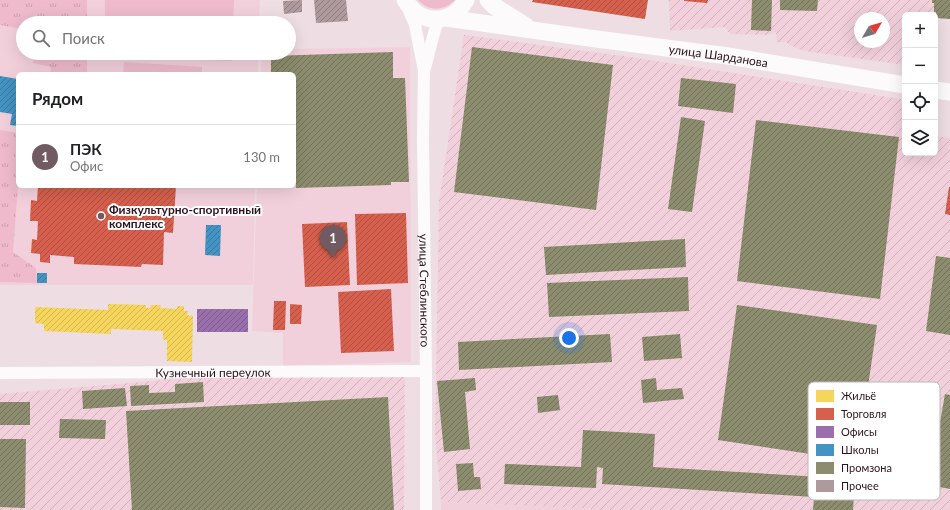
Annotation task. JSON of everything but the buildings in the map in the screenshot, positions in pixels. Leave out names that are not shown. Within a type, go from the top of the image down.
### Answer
[{"type":"main road","points":[[442,19],[455,14],[466,0]]},
{"type":"main road","points":[[488,0],[494,6],[532,30]]},
{"type":"main road","name":"улица Шарданова","points":[[406,1],[412,10],[429,19],[442,19],[532,30],[728,56],[902,85]]},
{"type":"main road","points":[[938,90],[950,92]]},
{"type":"street","points":[[406,1],[415,25],[424,71]]},
{"type":"street","points":[[424,71],[435,27],[442,19]]},
{"type":"street","name":"улица Стеблинского","points":[[424,71],[423,139],[426,510]]},
{"type":"street","name":"Кузнечный переулок","points":[[0,373],[426,370]]},
{"type":"shaded area","points":[[0,0],[260,0],[259,16],[16,16],[16,60],[258,60],[258,72],[16,72],[16,188],[255,188],[253,285],[0,285]]},
{"type":"shaded area","points":[[669,0],[950,0],[950,19],[938,18],[938,12],[902,12],[902,65],[804,51],[786,42],[777,42],[776,32],[767,35],[730,34],[725,27],[670,31]]},
{"type":"shaded area","points":[[464,35],[630,57],[901,99],[902,156],[938,156],[938,136],[950,138],[950,510],[598,510],[441,502],[435,433],[439,202]]},
{"type":"shaded area","points":[[410,47],[411,362],[283,366],[283,333],[252,331],[257,188],[296,188],[296,72],[261,72],[262,60],[296,60],[296,49]]},
{"type":"shaded area","points":[[405,375],[404,510],[0,510],[0,394],[199,377]]},
{"type":"shaded area","points":[[441,502],[598,509],[598,510],[441,510]]},
{"type":"green space","points":[[0,0],[87,0],[87,16],[16,16],[16,28],[0,25]]},
{"type":"green space","points":[[105,0],[234,0],[233,16],[105,16]]},
{"type":"green space","points":[[418,0],[455,0],[451,4],[436,9],[427,7]]},
{"type":"green space","points":[[33,60],[87,60],[87,72],[50,72],[51,67],[33,63]]},
{"type":"green space","points":[[200,60],[232,60],[232,61]]},
{"type":"green space","points":[[124,62],[202,67],[202,72],[123,72]]},
{"type":"green space","points":[[0,130],[16,133],[16,188],[18,188],[13,252],[36,268],[37,283],[0,282]]},
{"type":"place","name":"Физкультурно-спортивный комплекс","points":[[101,216]]},
{"type":"place","name":"ПЭК","points":[[333,258]]}]
